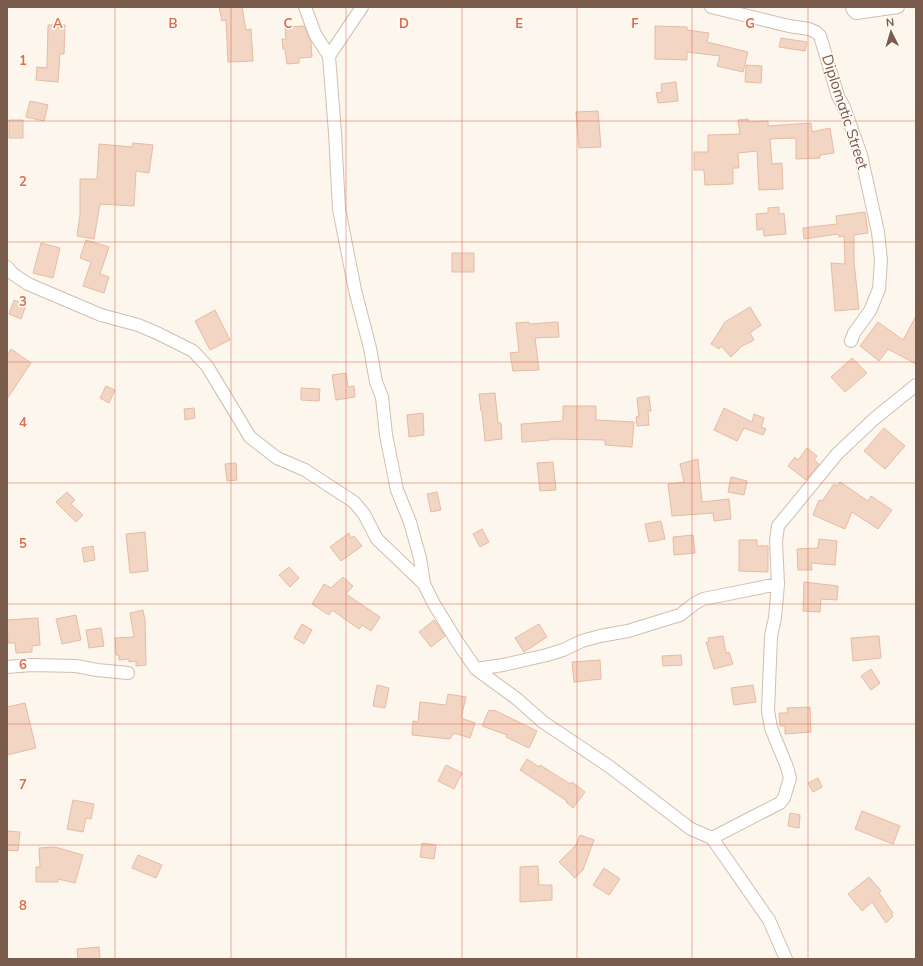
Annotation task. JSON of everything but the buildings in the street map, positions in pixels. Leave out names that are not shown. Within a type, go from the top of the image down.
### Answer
[{"type":"street","points":[[305,7],[315,34],[329,56],[339,209],[355,290],[370,348],[376,382],[382,397],[386,435],[397,490],[410,522],[420,558],[424,584],[434,604],[476,669],[517,699],[543,722],[610,768],[690,830],[712,838],[769,920],[786,959]]},
{"type":"street","points":[[329,56],[362,7]]},
{"type":"street","name":"Diplomatic Street","points":[[711,7],[789,26],[809,29],[816,32],[820,36],[838,96],[844,108],[861,155],[878,232],[881,260],[879,289],[870,311],[854,333],[851,341]]},
{"type":"street","points":[[852,7],[856,13],[898,7]]},
{"type":"street","points":[[7,266],[13,274],[35,287],[101,315],[138,325],[193,352],[207,366],[250,437],[277,458],[304,470],[354,502],[364,514],[377,540],[424,584]]},
{"type":"street","points":[[712,838],[780,803],[784,798],[790,778],[787,767],[770,728],[768,710],[771,636],[775,618],[778,584],[776,541],[778,526],[837,454],[874,419],[916,385]]},
{"type":"street","points":[[476,669],[503,665],[547,655],[600,636],[628,630],[680,615],[703,599],[778,584]]},
{"type":"street","points":[[7,668],[39,665],[76,666],[128,673]]}]
